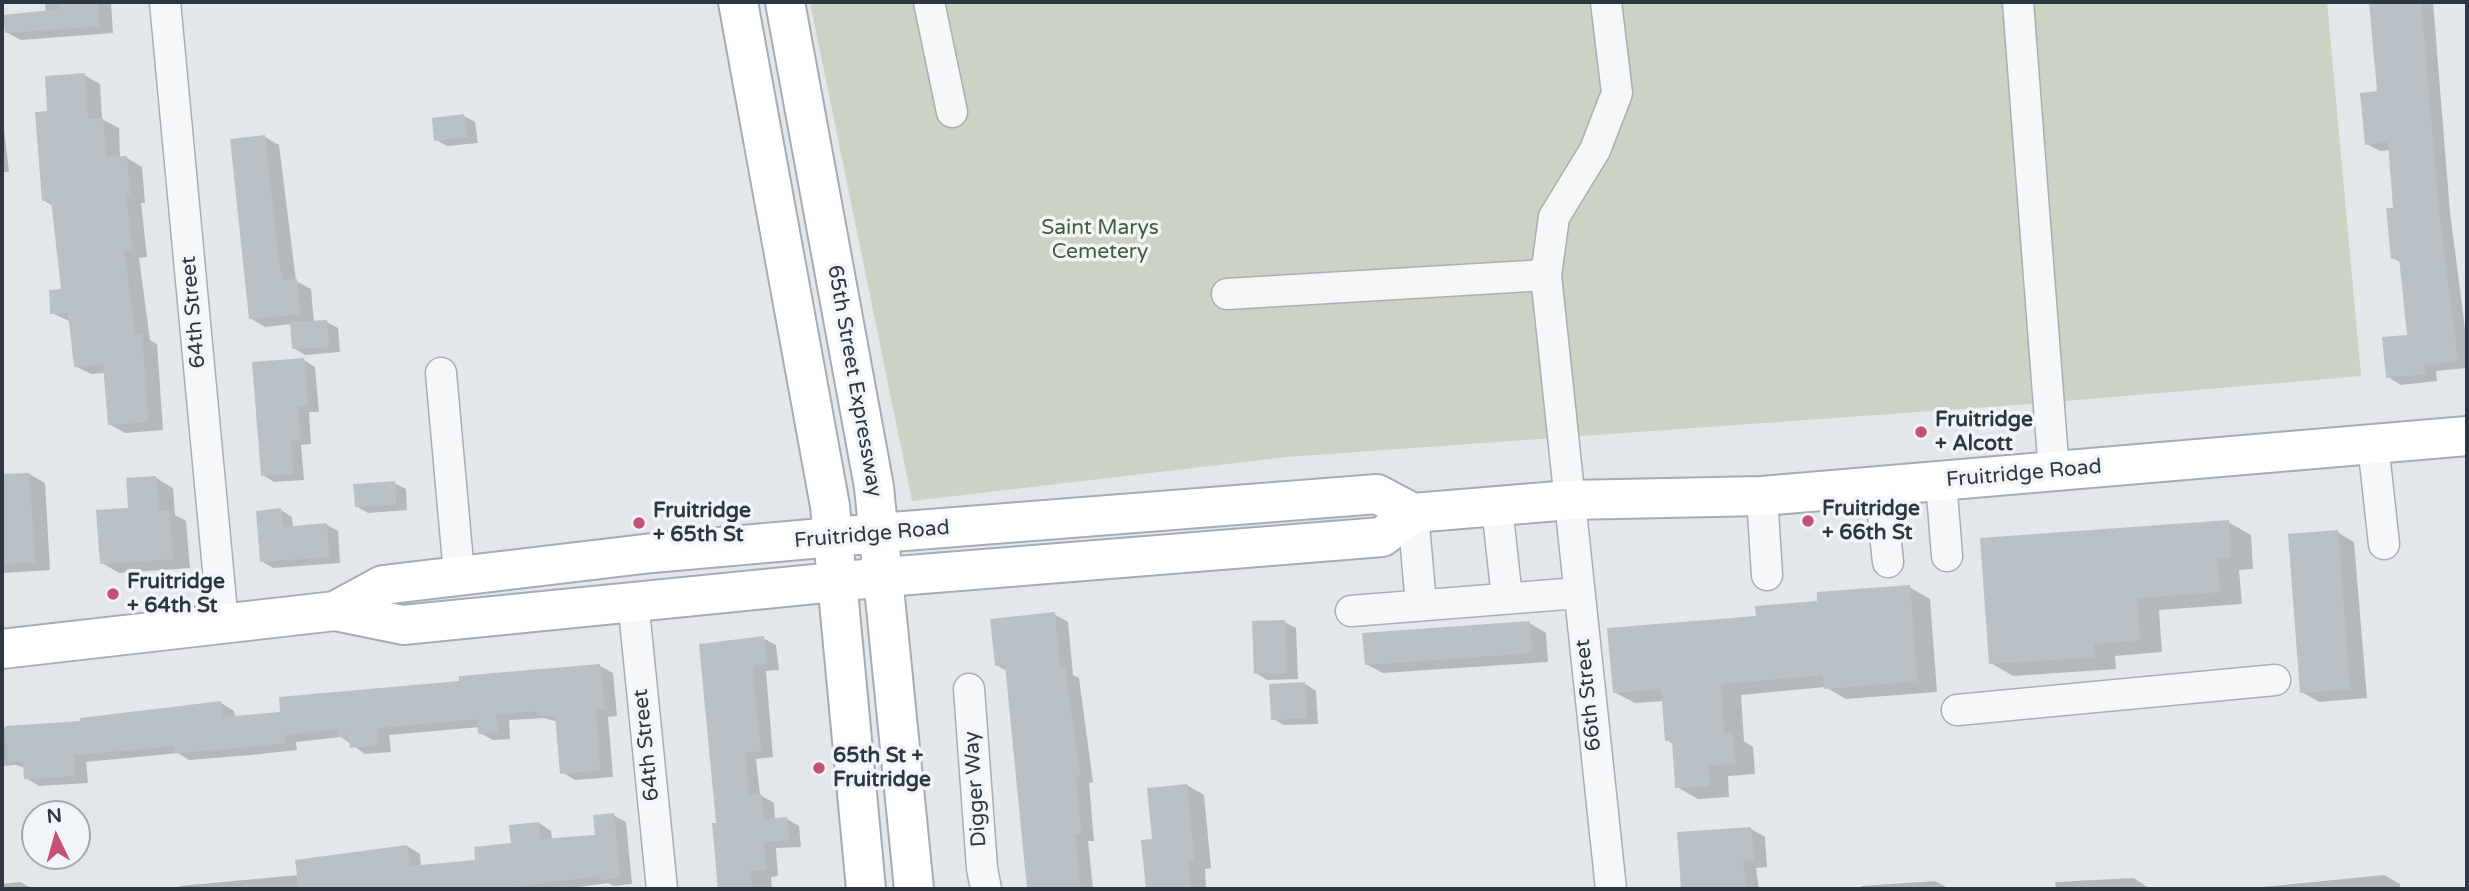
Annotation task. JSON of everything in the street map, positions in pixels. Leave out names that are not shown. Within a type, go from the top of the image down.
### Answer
[{"type":"main road","points":[[738,2],[830,506],[866,889]]},
{"type":"main road","name":"65th Street Expressway","points":[[785,2],[874,487],[914,889]]},
{"type":"main road","name":"Fruitridge Road","points":[[335,611],[383,585],[879,533],[1377,494],[1413,513],[1570,500],[1762,496],[2467,436]]},
{"type":"main road","name":"Fruitridge Road","points":[[2,649],[335,611],[403,625],[633,600],[1382,537],[1413,513]]},
{"type":"street","name":"64th Street","points":[[165,2],[223,622]]},
{"type":"street","points":[[934,2],[929,2],[952,112]]},
{"type":"street","name":"66th Street","points":[[1605,2],[1617,93],[1595,150],[1554,216],[1546,275],[1611,889]]},
{"type":"street","points":[[2018,2],[2054,472]]},
{"type":"street","points":[[1227,293],[1546,275]]},
{"type":"street","points":[[441,373],[459,575]]},
{"type":"street","points":[[2373,444],[2384,544]]},
{"type":"street","points":[[1941,481],[1947,556]]},
{"type":"street","points":[[1880,487],[1888,562]]},
{"type":"street","points":[[1762,496],[1767,575]]},
{"type":"street","points":[[1497,507],[1507,598]]},
{"type":"street","points":[[1413,513],[1421,605]]},
{"type":"street","points":[[1351,611],[1578,593]]},
{"type":"street","name":"64th Street","points":[[633,600],[662,889]]},
{"type":"street","points":[[1957,710],[2275,680]]},
{"type":"street","name":"Digger Way","points":[[969,689],[982,868],[986,889]]},
{"type":"green space","name":"Saint Marys Cemetery","points":[[810,2],[2327,2],[2361,376],[2031,404],[1287,457],[912,501]]},
{"type":"building","points":[[59,2],[97,2],[99,26],[5,33],[3,15],[60,9]]},
{"type":"building","points":[[2369,2],[2421,2],[2438,203],[2458,361],[2424,365],[2425,374],[2386,378],[2382,337],[2407,335],[2399,258],[2391,259],[2386,208],[2393,208],[2388,142],[2365,145],[2360,93],[2377,91]]},
{"type":"building","points":[[85,73],[88,119],[103,118],[106,157],[127,156],[130,195],[126,195],[132,249],[124,250],[135,334],[142,333],[148,422],[108,425],[103,364],[74,367],[68,313],[50,314],[49,290],[61,289],[51,200],[42,201],[35,112],[47,111],[45,76]]},
{"type":"building","points":[[464,114],[467,137],[434,141],[432,118]]},
{"type":"building","points":[[265,135],[279,264],[283,280],[297,279],[300,314],[249,319],[230,139]]},
{"type":"building","points":[[327,320],[329,347],[292,349],[290,322]]},
{"type":"building","points":[[304,358],[308,406],[298,407],[300,439],[291,440],[293,474],[261,476],[252,362]]},
{"type":"building","points":[[29,473],[35,562],[2,564],[2,474]]},
{"type":"building","points":[[156,476],[159,511],[169,510],[173,559],[100,564],[96,510],[128,508],[126,478]]},
{"type":"building","points":[[395,481],[396,504],[355,507],[353,484]]},
{"type":"building","points":[[281,508],[283,527],[327,523],[329,557],[260,562],[256,511]]},
{"type":"building","points":[[2229,520],[2231,558],[2217,558],[2220,592],[2137,598],[2140,640],[2094,644],[2095,657],[1989,664],[1980,538]]},
{"type":"building","points":[[2338,530],[2350,689],[2300,693],[2288,534]]},
{"type":"building","points":[[1910,585],[1917,681],[1824,689],[1823,675],[1721,684],[1724,734],[1733,733],[1735,764],[1708,765],[1710,786],[1675,788],[1672,741],[1665,741],[1661,689],[1613,693],[1607,628],[1756,616],[1755,606],[1817,601],[1817,592]]},
{"type":"building","points":[[1055,612],[1060,668],[1065,668],[1080,775],[1076,776],[1081,834],[1075,834],[1080,887],[1027,889],[1005,665],[995,666],[990,619]]},
{"type":"building","points":[[1285,620],[1287,673],[1254,674],[1252,621]]},
{"type":"building","points":[[1530,621],[1532,653],[1365,665],[1362,633]]},
{"type":"building","points":[[764,636],[767,663],[754,665],[753,677],[761,751],[745,753],[749,795],[761,794],[764,819],[787,817],[789,840],[764,842],[766,870],[750,871],[752,889],[718,889],[712,823],[716,823],[699,644]]},
{"type":"building","points":[[600,664],[605,709],[596,710],[600,770],[560,774],[555,715],[538,716],[537,711],[496,714],[498,732],[478,734],[477,719],[377,728],[378,745],[350,748],[348,735],[337,737],[337,729],[284,735],[285,743],[237,748],[175,753],[174,746],[74,755],[75,776],[24,779],[23,761],[8,762],[5,726],[80,721],[80,718],[221,701],[223,717],[280,712],[279,697],[459,681],[459,676]]},
{"type":"building","points":[[1305,682],[1307,718],[1271,720],[1269,684]]},
{"type":"building","points":[[1187,784],[1194,859],[1188,860],[1191,889],[1146,889],[1141,840],[1152,839],[1147,788]]},
{"type":"building","points":[[614,813],[620,878],[599,880],[599,876],[494,889],[299,889],[295,860],[407,845],[410,866],[475,860],[474,847],[511,843],[509,825],[539,822],[541,839],[595,835],[593,815]]},
{"type":"building","points":[[1751,827],[1754,860],[1743,861],[1746,889],[1681,889],[1677,832]]},
{"type":"place","name":"Fruitridge + Alcott","points":[[1921,432]]},
{"type":"place","name":"Fruitridge + 66th St","points":[[1808,521]]},
{"type":"place","name":"Fruitridge + 65th St","points":[[639,523]]},
{"type":"place","name":"Fruitridge + 64th St","points":[[113,594]]},
{"type":"place","name":"65th St + Fruitridge","points":[[819,768]]}]
